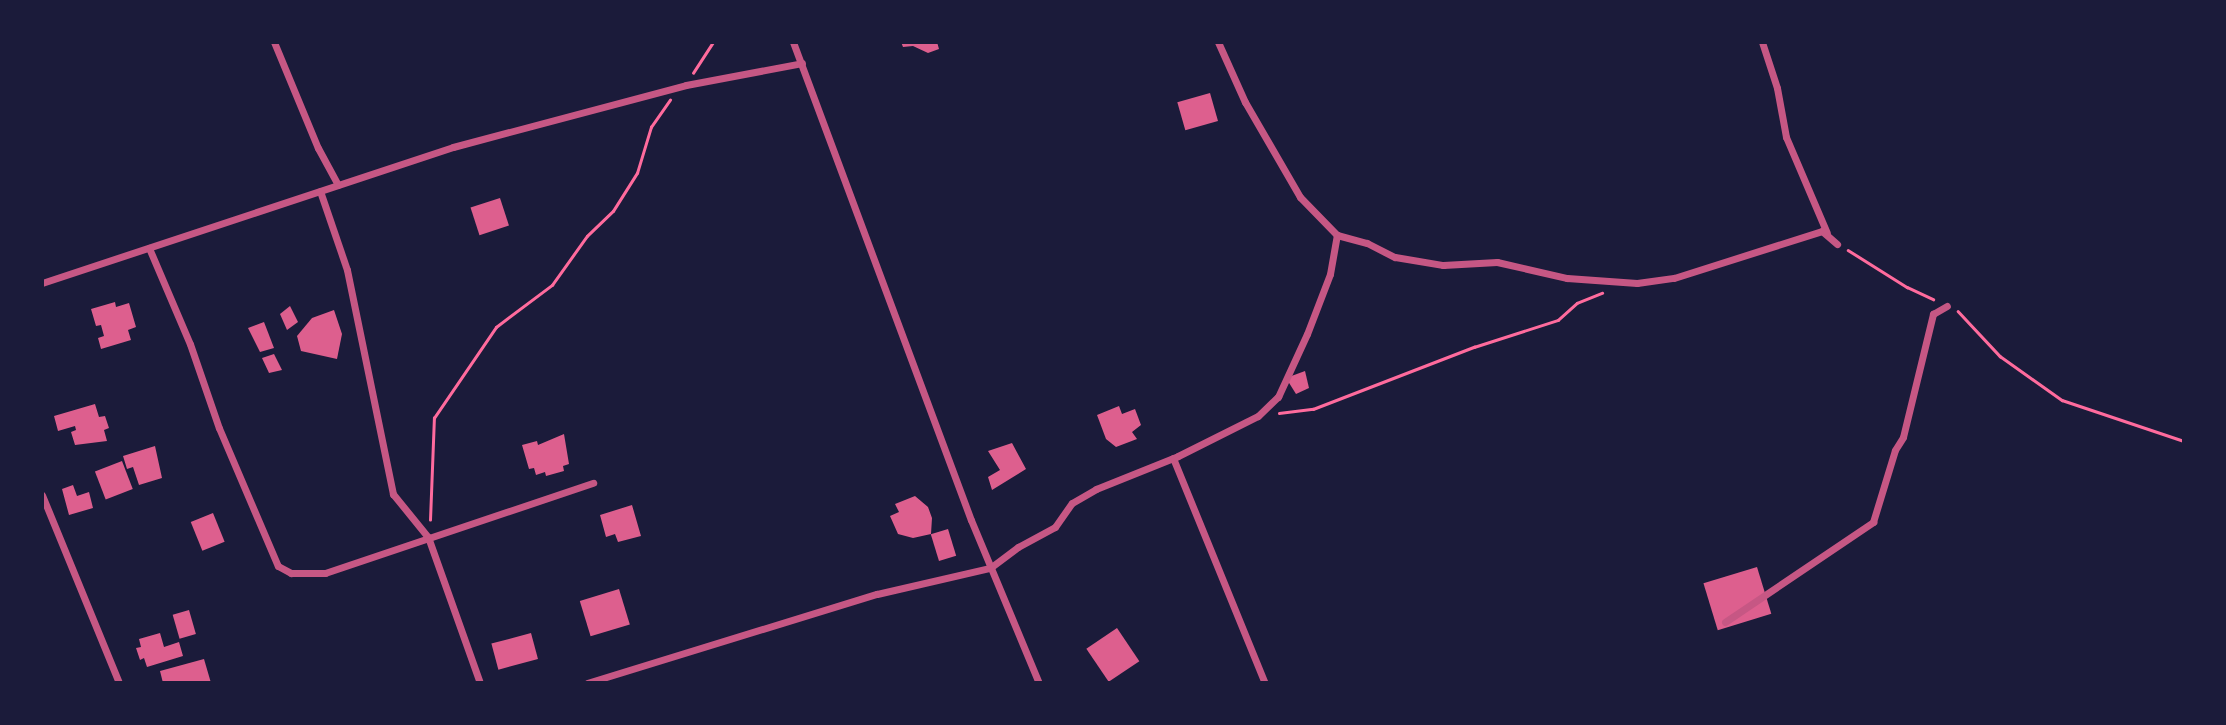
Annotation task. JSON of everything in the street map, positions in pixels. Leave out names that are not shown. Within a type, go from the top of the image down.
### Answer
[{"type":"street","points":[[274,42],[318,148],[338,185]]},
{"type":"street","points":[[793,42],[990,568],[1039,683]]},
{"type":"street","points":[[1218,42],[1245,102],[1300,197],[1337,235],[1367,243],[1395,257],[1431,263],[1497,262],[1567,278],[1623,282],[1674,278],[1822,231],[1837,244]]},
{"type":"street","points":[[1762,42],[1777,88],[1786,137],[1827,234]]},
{"type":"street","points":[[42,283],[453,147],[682,86],[802,63]]},
{"type":"street","points":[[320,191],[347,270],[393,494],[428,537],[480,683]]},
{"type":"street","points":[[587,683],[877,594],[990,568],[1018,547],[1055,527],[1072,503],[1096,489],[1173,458],[1258,416],[1278,397],[1307,334],[1330,274],[1337,235]]},
{"type":"street","points":[[149,248],[190,344],[219,428],[278,566],[291,573],[324,573],[593,483]]},
{"type":"street","points":[[1725,622],[1872,522],[1895,450],[1903,437],[1933,314],[1947,306]]},
{"type":"street","points":[[1173,458],[1265,683]]},
{"type":"street","points":[[42,495],[119,683]]},
{"type":"path","points":[[428,537],[433,418],[496,327],[552,285],[587,236],[613,211],[637,173],[651,127],[713,42]]},
{"type":"path","points":[[1837,244],[1907,287],[1956,310],[2000,356],[2062,400],[2184,441]]},
{"type":"path","points":[[1258,416],[1313,409],[1474,347],[1558,320],[1577,303],[1623,282]]},
{"type":"building","points":[[901,42],[937,42],[939,49],[928,53],[913,46],[903,47]]},
{"type":"building","points":[[1210,93],[1218,121],[1185,130],[1177,102]]},
{"type":"building","points":[[500,198],[509,226],[479,235],[471,208]]},
{"type":"building","points":[[115,302],[116,307],[129,303],[136,327],[128,330],[131,340],[101,349],[98,338],[104,336],[101,325],[96,326],[91,309]]},
{"type":"building","points":[[290,306],[298,322],[287,330],[280,314]]},
{"type":"building","points":[[334,310],[342,334],[337,359],[301,351],[297,336],[312,318]]},
{"type":"building","points":[[264,322],[274,348],[260,352],[248,328]]},
{"type":"building","points":[[274,354],[282,370],[269,373],[262,358]]},
{"type":"building","points":[[1305,371],[1309,388],[1296,394],[1286,378]]},
{"type":"building","points":[[95,404],[99,417],[105,416],[109,428],[104,430],[107,441],[75,445],[71,432],[76,430],[75,426],[58,431],[54,416]]},
{"type":"building","points":[[1119,406],[1122,414],[1135,409],[1141,425],[1132,432],[1137,439],[1116,447],[1106,439],[1097,415]]},
{"type":"building","points":[[564,434],[569,464],[563,466],[564,471],[546,476],[545,472],[536,475],[534,468],[529,469],[522,445],[537,441],[538,445]]},
{"type":"building","points":[[1012,443],[1026,469],[992,490],[988,477],[1000,470],[988,451]]},
{"type":"building","points":[[155,446],[162,478],[139,485],[133,467],[127,469],[123,456]]},
{"type":"building","points":[[122,461],[133,489],[106,499],[95,471]]},
{"type":"building","points":[[73,485],[77,496],[89,492],[93,508],[69,515],[62,489]]},
{"type":"building","points":[[915,496],[928,507],[932,518],[931,534],[913,538],[898,534],[890,516],[899,512],[895,504]]},
{"type":"building","points":[[632,505],[641,536],[618,542],[615,534],[606,537],[600,515]]},
{"type":"building","points":[[213,513],[225,542],[202,551],[191,522]]},
{"type":"building","points":[[948,529],[956,556],[939,561],[931,534]]},
{"type":"building","points":[[1757,567],[1771,614],[1718,630],[1703,583]]},
{"type":"building","points":[[619,589],[630,624],[591,636],[580,601]]},
{"type":"building","points":[[189,610],[196,634],[180,639],[173,615]]},
{"type":"building","points":[[1117,628],[1139,661],[1109,682],[1086,649]]},
{"type":"building","points":[[160,633],[164,647],[179,642],[183,656],[147,667],[144,658],[140,660],[136,648],[141,647],[139,639]]},
{"type":"building","points":[[531,633],[538,659],[498,670],[491,644]]},
{"type":"building","points":[[204,659],[211,683],[163,683],[160,671]]}]
